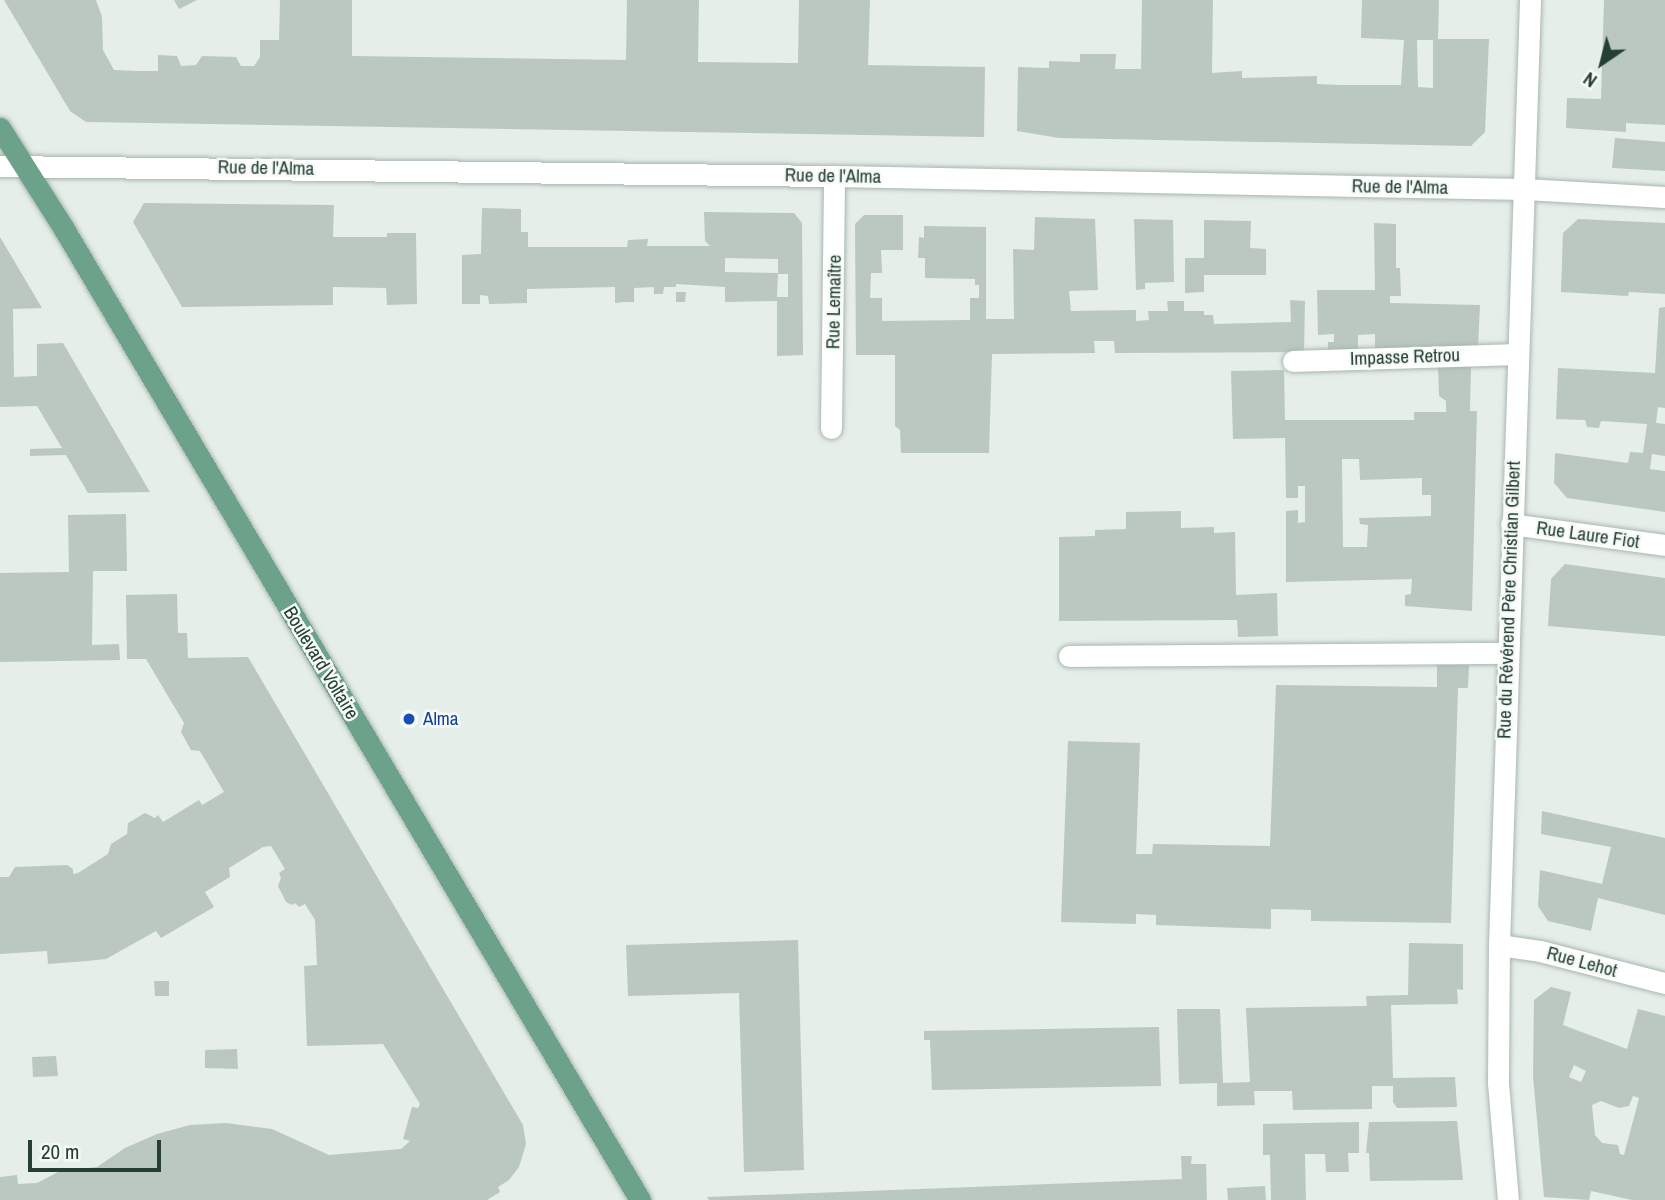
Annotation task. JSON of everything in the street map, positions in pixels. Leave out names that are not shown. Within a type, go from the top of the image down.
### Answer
[{"type":"main road","name":"Boulevard Voltaire","points":[[0,128],[640,1200]]},
{"type":"street","name":"Rue du Révérend Père Christian Gilbert","points":[[1508,1200],[1498,1083],[1499,945],[1530,0]]},
{"type":"street","name":"Rue de l'Alma","points":[[0,166],[834,176],[1525,189],[1665,197]]},
{"type":"street","name":"Rue Lemaître","points":[[831,428],[834,176]]},
{"type":"street","name":"Impasse Retrou","points":[[1293,361],[1517,354]]},
{"type":"street","name":"Rue Laure Fiot","points":[[1511,524],[1665,545]]},
{"type":"street","points":[[1069,656],[1507,653]]},
{"type":"street","name":"Rue Lehot","points":[[1499,945],[1540,951],[1665,983]]},
{"type":"building","points":[[4,0],[96,0],[102,17],[103,50],[114,70],[158,71],[158,55],[177,56],[181,66],[196,65],[202,56],[236,57],[241,66],[254,66],[260,57],[260,40],[279,40],[280,0],[352,0],[352,56],[626,60],[627,0],[699,0],[698,62],[798,63],[799,0],[870,0],[868,65],[985,67],[984,137],[86,122],[70,111]]},
{"type":"building","points":[[174,0],[197,0],[179,9]]},
{"type":"building","points":[[1142,0],[1213,0],[1212,73],[1242,71],[1242,78],[1317,76],[1317,84],[1401,85],[1404,40],[1361,38],[1362,0],[1439,0],[1438,39],[1489,39],[1485,132],[1471,146],[1059,138],[1017,131],[1018,67],[1049,68],[1049,61],[1080,62],[1080,54],[1116,54],[1115,69],[1141,69]],"holes":[[[1417,40],[1433,40],[1433,88],[1418,87]]]},
{"type":"building","points":[[1604,0],[1665,0],[1665,125],[1626,123],[1626,132],[1566,128],[1567,98],[1601,99]]},
{"type":"building","points":[[1615,138],[1665,142],[1665,171],[1612,168]]},
{"type":"building","points":[[144,203],[334,205],[333,237],[387,237],[387,233],[416,233],[417,304],[387,305],[386,288],[333,287],[333,305],[182,307],[133,222]]},
{"type":"building","points":[[482,208],[521,209],[521,232],[528,232],[528,247],[627,247],[628,240],[648,239],[647,246],[710,246],[705,241],[704,212],[794,213],[802,223],[803,355],[777,356],[777,301],[725,302],[725,287],[676,284],[676,287],[664,287],[663,294],[654,294],[654,287],[634,288],[634,302],[615,303],[615,287],[527,289],[527,303],[489,304],[488,296],[480,295],[480,304],[462,304],[462,255],[481,254]],"holes":[[[725,258],[778,259],[778,273],[725,272]],[[778,274],[788,274],[788,297],[777,297]]]},
{"type":"building","points":[[864,215],[903,215],[903,250],[881,250],[882,273],[871,273],[870,298],[882,298],[882,321],[970,320],[970,298],[979,298],[979,285],[975,285],[975,279],[925,278],[925,258],[918,258],[919,237],[924,238],[924,226],[986,227],[986,319],[1014,319],[1013,249],[1034,250],[1035,217],[1095,219],[1098,290],[1069,291],[1071,311],[1136,310],[1136,321],[1149,320],[1148,311],[1168,311],[1167,301],[1184,301],[1184,311],[1204,311],[1204,315],[1213,315],[1214,324],[1291,322],[1290,300],[1305,301],[1304,352],[1115,353],[1114,341],[1094,341],[1095,353],[992,354],[989,453],[901,453],[900,430],[895,426],[895,355],[856,355],[855,224]]},
{"type":"building","points":[[1134,219],[1173,220],[1174,282],[1145,283],[1145,289],[1136,290]]},
{"type":"building","points":[[1578,219],[1665,223],[1665,294],[1629,292],[1628,296],[1561,292],[1563,233]]},
{"type":"building","points":[[1204,220],[1251,221],[1250,248],[1266,249],[1266,275],[1204,275],[1204,292],[1185,293],[1185,258],[1204,258]]},
{"type":"building","points":[[1374,223],[1396,224],[1396,268],[1400,268],[1401,296],[1390,296],[1390,303],[1480,305],[1478,347],[1375,350],[1375,334],[1358,335],[1358,350],[1328,350],[1328,342],[1334,342],[1334,334],[1318,335],[1317,290],[1375,290]]},
{"type":"building","points":[[0,237],[42,308],[13,309],[14,377],[37,376],[37,344],[63,343],[150,492],[88,493],[66,455],[30,456],[30,449],[62,448],[37,406],[0,407]]},
{"type":"building","points":[[676,292],[686,292],[685,302],[676,302]]},
{"type":"building","points":[[1665,307],[1665,408],[1658,407],[1656,423],[1665,424],[1665,456],[1652,454],[1650,469],[1665,471],[1665,512],[1567,498],[1554,483],[1555,453],[1628,463],[1630,452],[1643,453],[1647,424],[1601,421],[1599,428],[1587,427],[1585,420],[1556,419],[1558,368],[1655,373],[1659,308]]},
{"type":"building","points":[[1471,366],[1470,411],[1477,411],[1472,611],[1405,606],[1405,595],[1411,594],[1412,579],[1286,582],[1286,511],[1298,510],[1298,523],[1305,522],[1305,486],[1298,486],[1298,498],[1286,498],[1285,438],[1233,439],[1231,371],[1284,370],[1285,420],[1414,420],[1414,412],[1446,412],[1446,401],[1439,396],[1438,367]],"holes":[[[1342,459],[1359,459],[1360,480],[1422,478],[1422,495],[1431,495],[1431,516],[1359,518],[1360,524],[1368,525],[1367,547],[1343,547]]]},
{"type":"building","points":[[1181,511],[1181,528],[1214,527],[1214,533],[1235,532],[1236,595],[1277,593],[1278,636],[1238,637],[1237,620],[1059,621],[1059,537],[1095,536],[1095,530],[1126,529],[1126,512]]},
{"type":"building","points":[[126,514],[127,571],[93,571],[92,645],[119,644],[120,660],[0,662],[0,573],[69,572],[68,515]]},
{"type":"building","points":[[1565,564],[1665,578],[1665,636],[1548,626],[1551,579]]},
{"type":"building","points":[[177,594],[178,633],[187,633],[188,658],[248,657],[523,1125],[526,1144],[519,1167],[509,1180],[498,1187],[500,1192],[487,1200],[0,1200],[0,1177],[17,1175],[18,1184],[37,1183],[60,1171],[97,1167],[125,1148],[157,1134],[190,1125],[226,1123],[272,1129],[329,1155],[401,1149],[410,1141],[403,1139],[412,1107],[418,1108],[420,1104],[383,1044],[307,1046],[304,966],[317,965],[315,920],[305,904],[299,907],[295,903],[292,905],[286,902],[278,886],[281,878],[279,873],[285,869],[271,846],[263,847],[229,868],[230,877],[205,892],[214,907],[161,938],[156,931],[106,959],[87,961],[48,964],[47,951],[0,954],[0,877],[9,877],[15,867],[67,865],[73,869],[73,874],[78,873],[108,854],[111,844],[127,834],[128,823],[145,813],[155,818],[158,815],[163,822],[199,800],[202,805],[224,792],[200,751],[191,750],[181,732],[184,723],[146,659],[127,659],[126,595]]},
{"type":"building","points":[[1437,665],[1469,665],[1468,688],[1458,688],[1451,923],[1311,921],[1311,910],[1271,909],[1271,929],[1156,925],[1156,915],[1136,914],[1136,924],[1061,922],[1068,741],[1140,743],[1136,854],[1152,854],[1153,844],[1270,846],[1276,685],[1437,687]]},
{"type":"building","points":[[1542,811],[1665,838],[1665,915],[1598,898],[1591,931],[1548,921],[1538,906],[1540,870],[1602,884],[1611,847],[1541,834]]},
{"type":"building","points":[[798,940],[804,1170],[744,1172],[739,993],[628,996],[626,945]]},
{"type":"building","points":[[1409,943],[1463,944],[1463,990],[1457,989],[1458,1004],[1391,1005],[1393,1078],[1455,1077],[1457,1107],[1397,1108],[1393,1102],[1393,1086],[1372,1086],[1372,1109],[1293,1110],[1292,1091],[1254,1091],[1255,1105],[1217,1106],[1217,1083],[1179,1084],[1177,1009],[1220,1009],[1223,1083],[1250,1082],[1246,1008],[1367,1006],[1366,996],[1408,995]]},
{"type":"building","points":[[154,981],[169,981],[169,996],[155,996]]},
{"type":"building","points":[[1551,987],[1571,992],[1563,1025],[1627,1049],[1638,1009],[1665,1016],[1665,1200],[1632,1200],[1591,1191],[1589,1200],[1544,1197],[1533,1076],[1534,1000]],"holes":[[[1574,1065],[1586,1071],[1581,1082],[1569,1077]],[[1633,1096],[1639,1098],[1624,1155],[1620,1154],[1618,1145],[1602,1143],[1595,1135],[1592,1105],[1601,1101],[1619,1108],[1629,1106]]]},
{"type":"building","points":[[1159,1027],[1161,1086],[932,1090],[930,1040],[924,1040],[924,1031]]},
{"type":"building","points":[[237,1049],[238,1069],[205,1068],[205,1050]]},
{"type":"building","points":[[56,1056],[58,1076],[33,1077],[32,1057]]},
{"type":"building","points":[[1457,1121],[1463,1180],[1370,1181],[1369,1153],[1366,1153],[1369,1122]]},
{"type":"building","points":[[1359,1122],[1359,1153],[1348,1153],[1349,1172],[1326,1172],[1325,1154],[1305,1154],[1306,1200],[1271,1200],[1270,1155],[1263,1155],[1263,1124]]},
{"type":"building","points":[[1181,1156],[1192,1156],[1191,1164],[1206,1164],[1207,1200],[709,1200],[707,1197],[1182,1179]]},
{"type":"building","points":[[1265,1186],[1266,1200],[1228,1200],[1227,1188]]},
{"type":"place","name":"Alma","points":[[409,719]]}]
